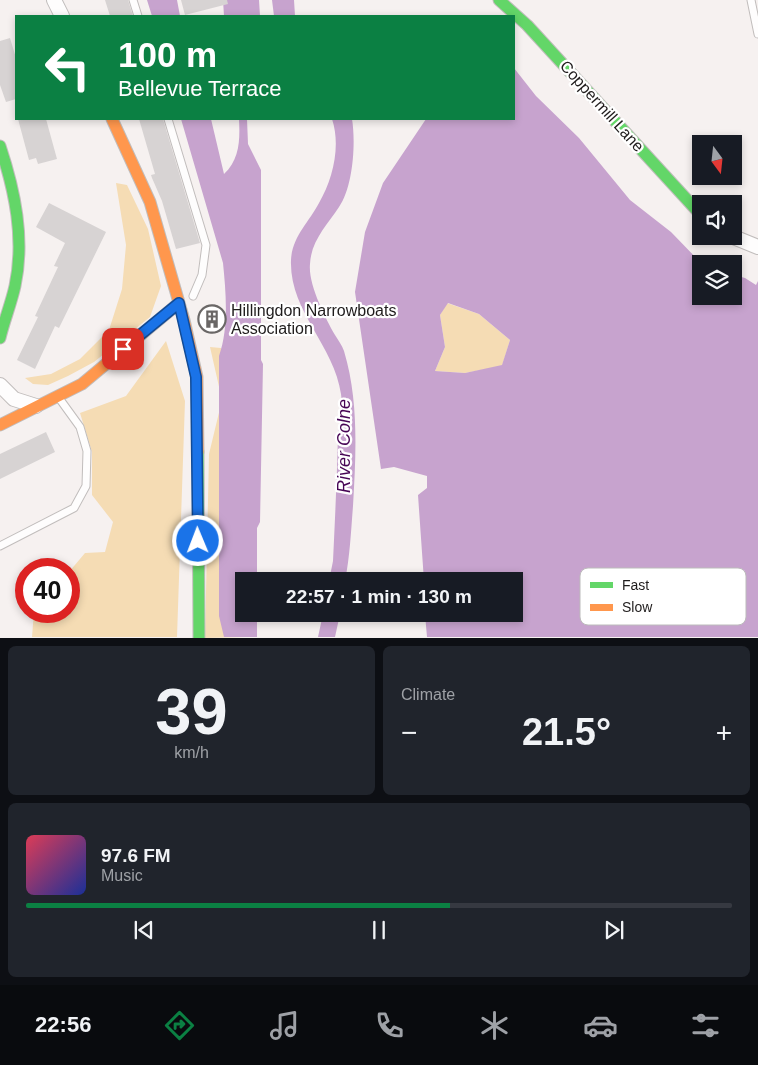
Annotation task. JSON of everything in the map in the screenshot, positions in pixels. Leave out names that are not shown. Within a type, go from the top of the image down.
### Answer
[{"type":"street","points":[[54,0],[62,15]]},
{"type":"street","name":"Coppermill Lane","points":[[500,0],[527,24],[692,205]]},
{"type":"street","points":[[112,120],[150,202],[179,303],[196,377],[199,638]]},
{"type":"street","points":[[0,146],[16,204],[20,250],[15,286],[0,338]]},
{"type":"street","points":[[742,240],[758,247]]},
{"type":"street","points":[[0,426],[82,384],[179,303]]},
{"type":"street","points":[[0,385],[14,399],[36,406]]},
{"type":"lane","points":[[134,0],[138,15]]},
{"type":"lane","points":[[751,0],[758,34]]},
{"type":"lane","points":[[168,120],[206,245],[202,275],[193,296]]},
{"type":"lane","points":[[0,546],[74,508],[86,486],[87,451],[80,428],[57,396]]},
{"type":"shaded area","points":[[116,183],[127,185],[148,229],[161,286],[150,317],[94,362],[48,385],[33,384],[25,378],[51,374],[80,359],[109,330],[122,289],[126,245]]},
{"type":"shaded area","points":[[447,303],[479,314],[510,340],[502,366],[465,373],[435,371],[445,347],[440,315]]},
{"type":"shaded area","points":[[166,341],[185,401],[177,637],[32,637],[33,623],[80,623],[80,559],[85,553],[105,552],[113,522],[92,495],[92,452],[80,413],[126,396]]},
{"type":"shaded area","points":[[210,347],[221,348],[244,409],[245,572],[235,572],[235,622],[245,622],[245,637],[205,638],[209,454],[222,400]]},
{"type":"water","points":[[147,0],[177,0],[180,15],[152,15]]},
{"type":"water","points":[[223,0],[259,0],[260,15],[224,15]]},
{"type":"water","points":[[272,0],[294,0],[295,15],[274,15]]},
{"type":"water","points":[[515,69],[536,96],[579,138],[630,200],[671,232],[693,255],[692,305],[742,305],[742,277],[756,285],[758,281],[758,637],[427,637],[426,622],[523,622],[523,572],[423,572],[418,495],[427,488],[427,476],[394,467],[381,469],[355,292],[365,232],[383,183],[425,120],[515,120]],"holes":[[[448,303],[479,314],[510,340],[502,365],[465,373],[435,371],[445,347],[440,315]]]},
{"type":"water","points":[[181,120],[211,120],[224,174],[233,162],[238,148],[239,120],[247,120],[248,144],[261,170],[261,360],[263,364],[260,522],[257,528],[257,572],[235,572],[235,622],[257,622],[257,637],[224,637],[219,616],[219,356],[224,334],[225,286],[223,263]]},
{"type":"water","name":"River Colne","points":[[332,120],[352,120],[354,140],[348,188],[339,207],[316,241],[311,256],[310,272],[314,291],[344,351],[352,389],[355,467],[346,572],[331,572],[333,561],[341,394],[337,376],[330,360],[297,296],[292,278],[291,260],[294,244],[319,203],[328,184],[336,151]]},
{"type":"water","points":[[321,622],[338,622],[335,637],[318,637]]},
{"type":"building","points":[[105,0],[128,0],[133,15],[110,15]]},
{"type":"building","points":[[181,0],[227,0],[228,4],[185,15]]},
{"type":"building","points":[[10,38],[15,55],[15,99],[6,102],[0,85],[0,41]]},
{"type":"building","points":[[18,120],[46,120],[57,159],[38,164],[36,158],[29,160]]},
{"type":"building","points":[[139,120],[163,120],[200,243],[176,249],[162,201],[151,175],[155,174]]},
{"type":"building","points":[[49,203],[106,232],[59,328],[55,326],[35,369],[17,360],[38,317],[35,316],[58,267],[54,266],[65,243],[36,227]]},
{"type":"building","name":"Hillingdon Narrowboats Association","points":[[215,304],[223,330],[210,334],[202,307]]},
{"type":"building","points":[[46,432],[55,452],[0,479],[0,454]]},
{"type":"traffic: fast","points":[[499,0],[527,25],[692,205]]},
{"type":"traffic: fast","points":[[0,146],[14,198],[19,233],[18,268],[15,286],[0,338]]},
{"type":"traffic: fast","points":[[198,452],[199,638]]},
{"type":"traffic: slow","points":[[112,120],[150,202],[184,320],[197,377],[198,452]]},
{"type":"traffic: slow","points":[[0,425],[82,384],[179,303]]},
{"type":"place","name":"Hillingdon Narrowboats Association","points":[[212,319]]},
{"type":"route","points":[[123,349],[179,303],[196,377],[198,541]]}]
